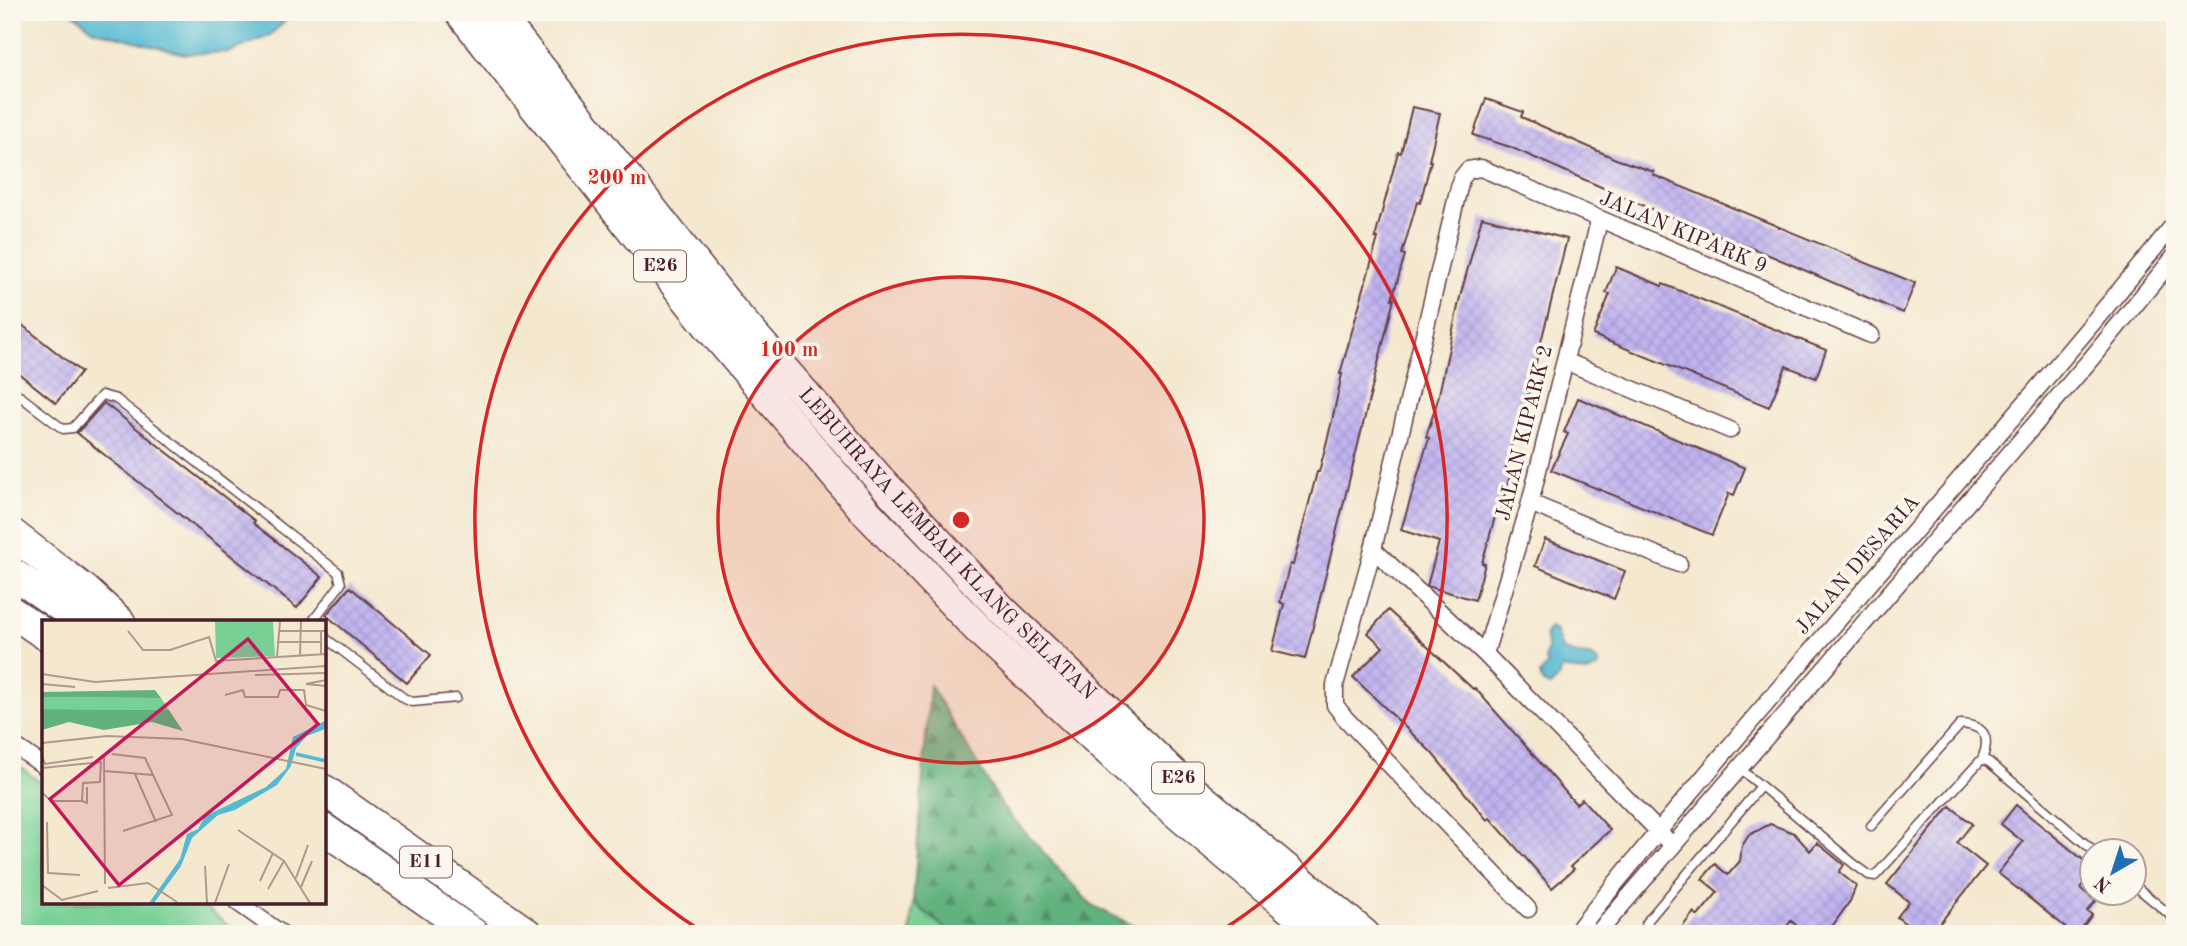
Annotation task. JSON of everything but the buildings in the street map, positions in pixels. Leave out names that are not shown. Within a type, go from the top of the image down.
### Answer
[{"type":"highway","name":"LEBUHRAYA LEMBAH KLANG SELATAN","points":[[460,12],[710,328],[867,513],[981,632],[1161,800],[1320,934]]},
{"type":"highway","name":"LEBUHRAYA LEMBAH KLANG SELATAN","points":[[496,12],[730,308],[881,481],[1002,610],[1181,781],[1364,934]]},
{"type":"highway","points":[[12,534],[86,591],[118,620]]},
{"type":"highway","points":[[12,573],[80,620]]},
{"type":"highway","points":[[12,612],[42,633]]},
{"type":"highway","name":"E11","points":[[326,791],[528,934]]},
{"type":"highway","name":"E11","points":[[326,830],[474,934]]},
{"type":"street","name":"JALAN KIPARK 9","points":[[1373,549],[1461,179],[1468,170],[1480,168],[1871,335]]},
{"type":"street","name":"JALAN KIPARK 2","points":[[1485,654],[1530,503],[1599,221]]},
{"type":"street","name":"JALAN DESARIA","points":[[1591,934],[1581,926],[1657,831],[2074,348],[2175,223]]},
{"type":"street","name":"JALAN DESARIA","points":[[1597,934],[2090,360],[2175,256]]},
{"type":"street","points":[[1565,361],[1730,430]]},
{"type":"street","points":[[1530,503],[1679,564]]},
{"type":"street","points":[[1528,909],[1335,705],[1335,685],[1373,549],[1485,654],[1673,845]]},
{"type":"street","points":[[12,744],[42,765]]},
{"type":"street","points":[[240,904],[282,934]]},
{"type":"lane","points":[[12,390],[64,429],[73,428],[102,395],[116,398],[338,572],[341,584],[314,620]]},
{"type":"lane","points":[[326,639],[405,699],[412,702],[456,698]]},
{"type":"lane","points":[[1740,769],[1854,864],[1869,875],[1875,876],[1982,759],[1987,747],[1986,735],[1975,725],[1961,723],[1871,826]]},
{"type":"lane","points":[[1982,759],[1989,762],[2079,838]]},
{"type":"lane","points":[[1650,934],[1645,926],[1649,919],[1761,786]]},
{"type":"lane","points":[[2148,897],[2175,919]]},
{"type":"green space","points":[[930,685],[1004,809],[1091,905],[1150,934],[952,934],[913,902]]},
{"type":"green space","points":[[12,761],[42,784],[42,904],[201,904],[239,934],[12,934]]},
{"type":"green space","points":[[913,902],[952,934],[910,934]]},
{"type":"water","points":[[71,12],[295,12],[269,36],[230,52],[184,54],[94,30]]},
{"type":"water","points":[[1550,628],[1555,629],[1562,649],[1571,654],[1595,659],[1599,663],[1597,668],[1587,673],[1562,668],[1559,678],[1551,686],[1545,684],[1540,674],[1548,664],[1545,660],[1546,634]]}]
